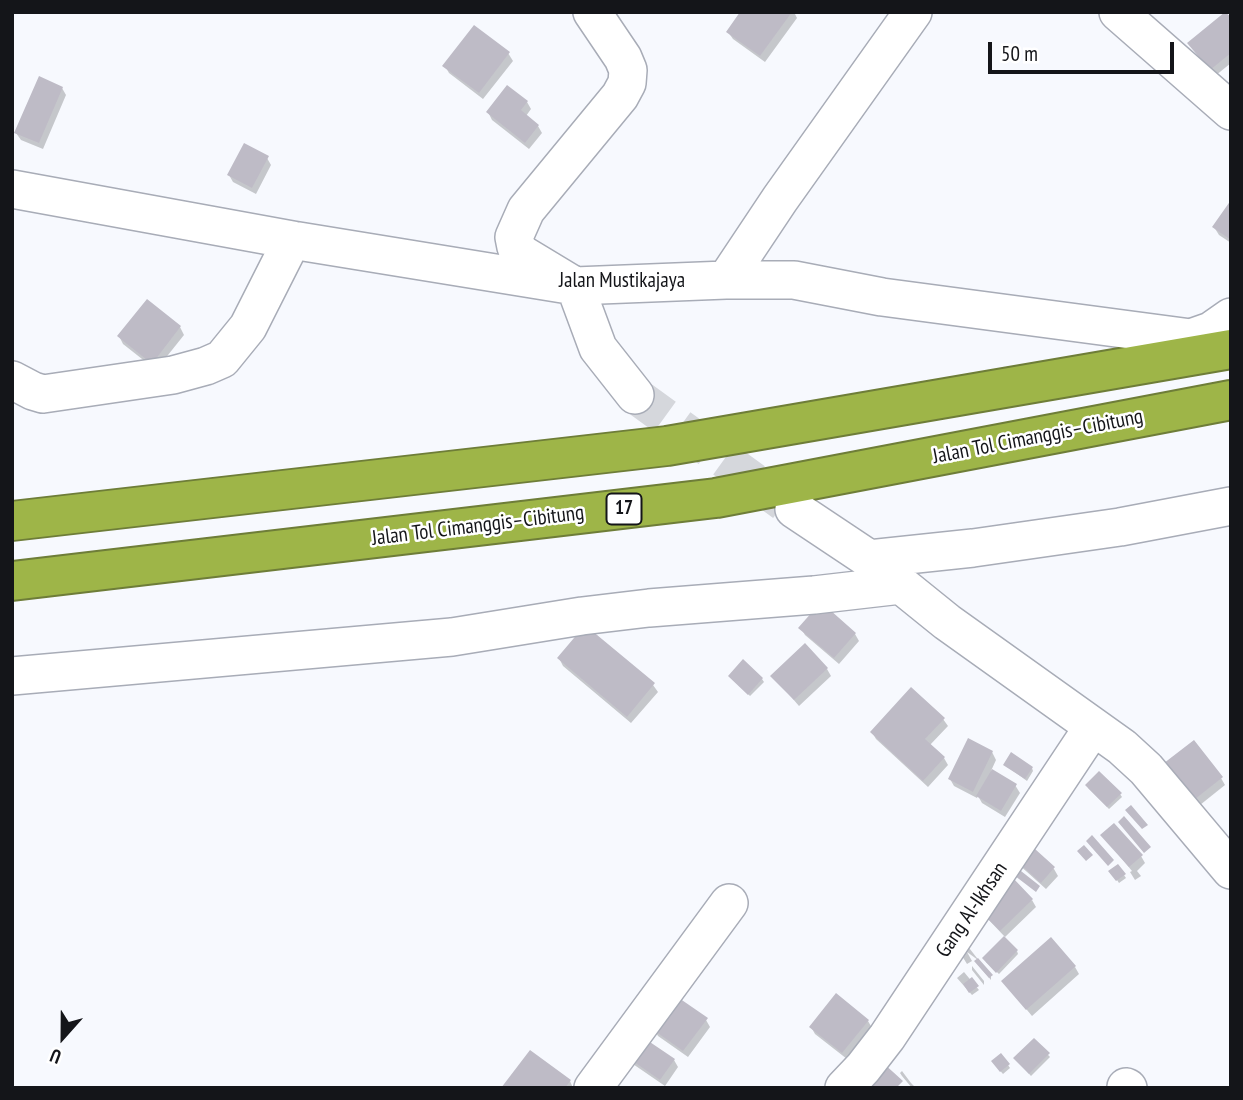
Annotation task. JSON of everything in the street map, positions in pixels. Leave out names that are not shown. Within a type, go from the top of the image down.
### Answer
[{"type":"highway","points":[[12,521],[667,446],[1231,349]]},
{"type":"highway","name":"Jalan Tol Cimanggis–Cibitung","points":[[12,581],[716,498],[1231,400]]},
{"type":"street","points":[[592,12],[623,58],[628,71],[627,83],[620,96],[526,210],[514,237],[516,247],[522,254],[575,286],[598,348],[635,395]]},
{"type":"street","points":[[726,280],[913,12]]},
{"type":"street","points":[[1118,12],[1231,111]]},
{"type":"street","name":"Jalan Mustikajaya","points":[[12,189],[292,240],[575,286],[726,280],[794,281],[882,297],[1191,338],[1211,331],[1231,317]]},
{"type":"street","points":[[12,380],[43,394],[173,375],[222,359],[248,327],[292,240]]},
{"type":"street","points":[[869,559],[973,548],[1120,527],[1231,506]]},
{"type":"street","points":[[794,509],[869,559],[1122,747],[1146,769],[1231,870]]},
{"type":"street","points":[[12,676],[452,637],[573,617],[649,608],[901,585]]},
{"type":"street","name":"Gang Al-Ikhsan","points":[[844,1088],[887,1037],[1093,727]]},
{"type":"street","points":[[601,1085],[729,902]]},
{"type":"building","points":[[740,12],[792,12],[760,56],[726,32]]},
{"type":"building","points":[[1225,12],[1231,17],[1231,53],[1210,70],[1187,43]]},
{"type":"building","points":[[474,25],[510,52],[479,93],[442,66]]},
{"type":"building","points":[[39,76],[63,87],[39,143],[14,133]]},
{"type":"building","points":[[507,85],[528,101],[521,110],[539,125],[525,143],[486,112]]},
{"type":"building","points":[[244,143],[269,156],[252,188],[227,175]]},
{"type":"building","points":[[1231,200],[1231,240],[1212,227]]},
{"type":"building","points":[[147,299],[181,326],[152,364],[117,336]]},
{"type":"building","points":[[821,602],[856,633],[834,658],[798,628]]},
{"type":"building","points":[[585,625],[655,683],[627,717],[557,658]]},
{"type":"building","points":[[805,643],[828,668],[794,700],[770,676]]},
{"type":"building","points":[[743,659],[763,678],[748,695],[728,676]]},
{"type":"building","points":[[911,687],[945,718],[925,739],[945,757],[923,781],[870,732]]},
{"type":"building","points":[[968,738],[993,751],[973,792],[948,779]]},
{"type":"building","points":[[1194,740],[1223,777],[1185,807],[1155,770]]},
{"type":"building","points":[[1011,752],[1033,767],[1025,779],[1003,765]]},
{"type":"building","points":[[992,769],[1017,784],[1001,811],[976,796]]},
{"type":"building","points":[[1099,771],[1122,793],[1107,807],[1085,785]]},
{"type":"building","points":[[1131,805],[1148,825],[1142,829],[1125,810]]},
{"type":"building","points":[[1124,816],[1151,847],[1144,853],[1118,822]]},
{"type":"building","points":[[1114,823],[1143,855],[1129,867],[1100,835]]},
{"type":"building","points":[[1092,835],[1114,860],[1108,866],[1086,841]]},
{"type":"building","points":[[1025,840],[1055,867],[1041,883],[1011,856]]},
{"type":"building","points":[[1084,845],[1093,855],[1086,861],[1077,851]]},
{"type":"building","points":[[1007,860],[1040,886],[1036,892],[1002,866]]},
{"type":"building","points":[[1118,864],[1126,874],[1116,881],[1108,871]]},
{"type":"building","points":[[1013,878],[1033,899],[1000,931],[979,910]]},
{"type":"building","points":[[1004,936],[1018,950],[996,973],[982,958]]},
{"type":"building","points":[[1051,937],[1076,966],[1026,1010],[1001,981]]},
{"type":"building","points":[[978,958],[993,975],[989,978],[974,961]]},
{"type":"building","points":[[972,977],[979,986],[969,993],[963,984]]},
{"type":"building","points":[[836,993],[869,1020],[842,1053],[809,1027]]},
{"type":"building","points":[[676,996],[708,1018],[683,1051],[652,1029]]},
{"type":"building","points":[[638,1034],[675,1059],[660,1080],[624,1055]]},
{"type":"building","points":[[1034,1038],[1050,1053],[1029,1074],[1013,1058]]},
{"type":"building","points":[[530,1050],[571,1080],[565,1088],[501,1088]]},
{"type":"building","points":[[1001,1053],[1010,1064],[1000,1072],[991,1061]]},
{"type":"building","points":[[882,1062],[903,1081],[896,1088],[866,1088]]},
{"type":"tunnel","points":[[635,395],[784,503]]}]
